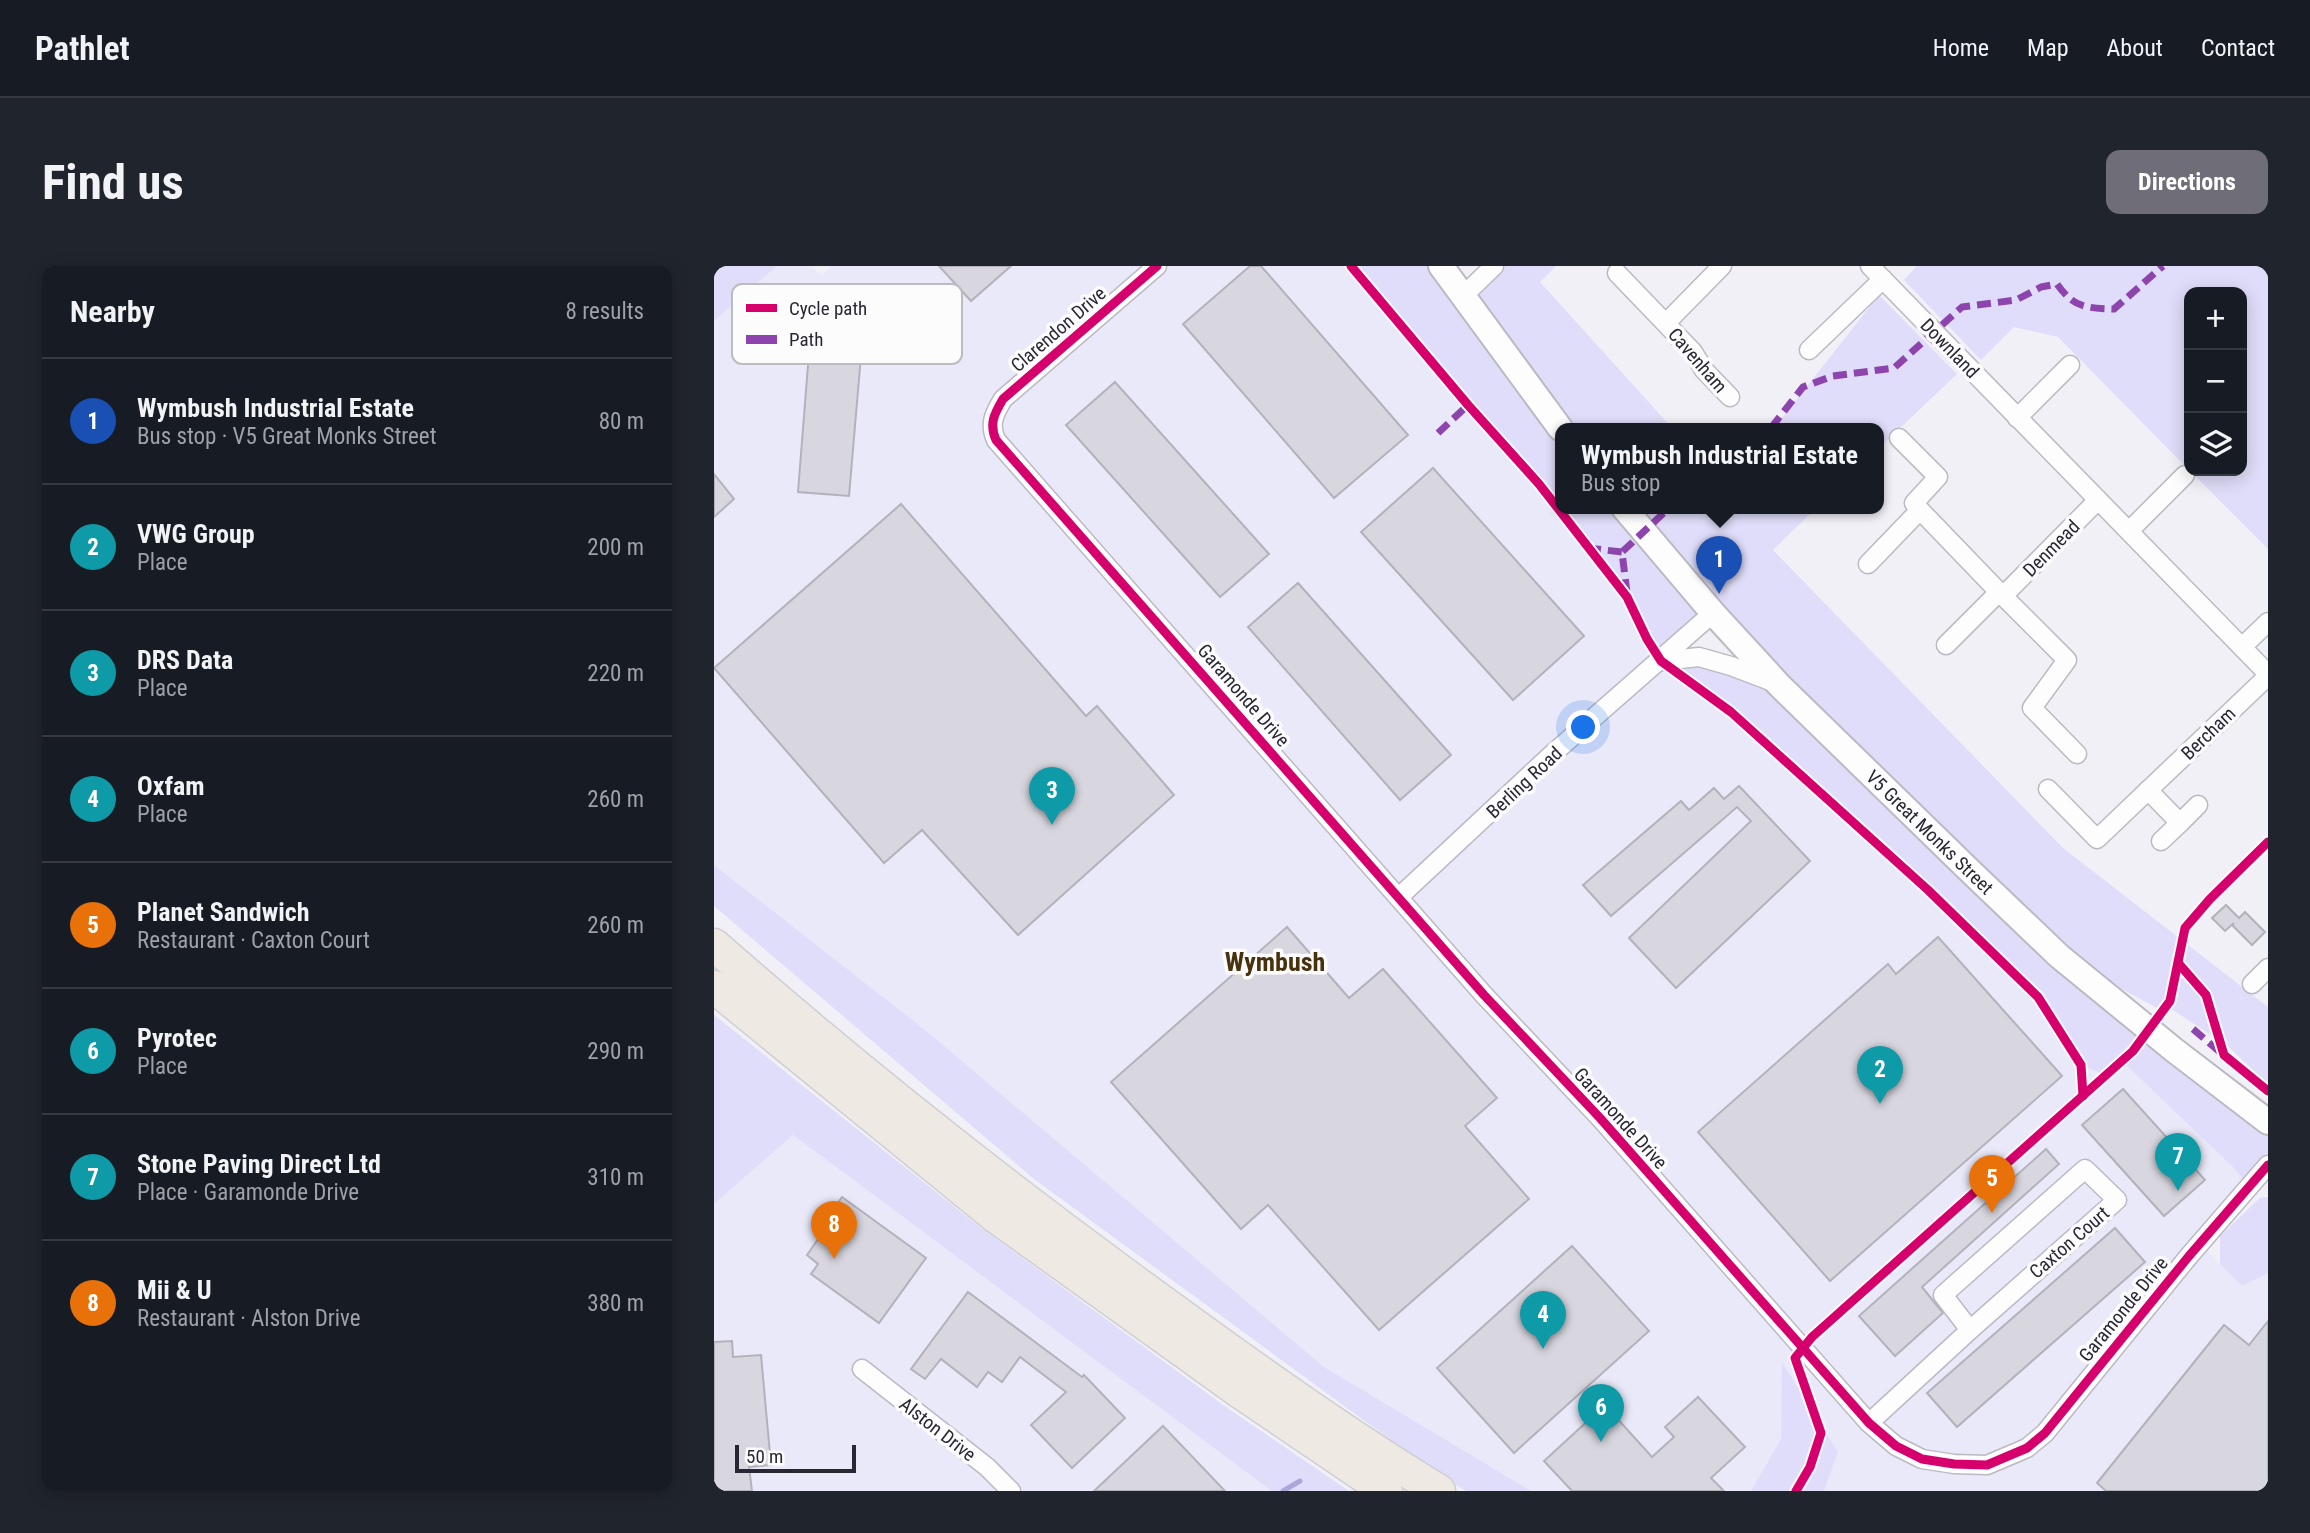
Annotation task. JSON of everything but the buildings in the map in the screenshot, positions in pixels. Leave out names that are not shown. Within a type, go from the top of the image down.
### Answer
[{"type":"highway","points":[[714,945],[804,1024],[1020,1197],[1242,1360],[1439,1491]]},
{"type":"highway","points":[[714,987],[995,1216],[1240,1392],[1386,1491]]},
{"type":"street","name":"Clarendon Drive","points":[[992,425],[994,414],[1003,399],[1157,266]]},
{"type":"street","points":[[1441,266],[1556,423]]},
{"type":"street","points":[[1462,297],[1494,266]]},
{"type":"street","name":"Cavenham","points":[[1666,323],[1722,266]]},
{"type":"street","name":"Downland","points":[[1870,266],[2268,675]]},
{"type":"street","name":"Cavenham","points":[[1618,273],[1693,352],[1704,370],[1730,397]]},
{"type":"street","points":[[1809,350],[1883,279]]},
{"type":"street","points":[[2017,418],[2070,365]]},
{"type":"street","name":"Garamonde Drive","points":[[992,425],[996,440],[1484,995],[1682,1211],[1810,1359],[1869,1423],[1896,1446],[1922,1459],[1987,1465],[2027,1448],[2045,1433],[2189,1256],[2268,1165]]},
{"type":"street","points":[[1899,438],[1938,477],[1914,503],[2067,660],[2032,708],[2077,754]]},
{"type":"street","points":[[2129,531],[2184,476]]},
{"type":"street","name":"Denmead","points":[[1946,645],[2098,500]]},
{"type":"street","points":[[1868,564],[1920,510]]},
{"type":"street","name":"V5 Great Monks Street","points":[[1630,514],[1713,613],[1779,685],[2059,956],[2268,1122]]},
{"type":"street","name":"Berling Road","points":[[1399,897],[1549,757],[1661,662],[1713,613]]},
{"type":"street","points":[[2242,647],[2268,622]]},
{"type":"street","points":[[1661,662],[1699,657],[1779,685]]},
{"type":"street","name":"Bercham","points":[[2048,789],[2097,839],[2268,675]]},
{"type":"street","points":[[2148,790],[2180,823]]},
{"type":"street","points":[[2161,841],[2198,805]]},
{"type":"street","points":[[2252,985],[2268,968]]},
{"type":"street","name":"Caxton Court","points":[[1869,1423],[2117,1200],[2085,1169],[1943,1295],[1970,1330]]},
{"type":"street","points":[[2250,1188],[2268,1187]]},
{"type":"street","name":"Alston Drive","points":[[862,1369],[981,1462],[1012,1491]]},
{"type":"shaded area","points":[[714,266],[777,266],[756,284],[732,284],[732,305],[714,321]]},
{"type":"shaded area","points":[[777,266],[811,266],[822,276],[831,266],[1351,266],[1555,511],[1555,514],[1558,514],[1627,597],[1661,661],[1731,712],[1928,890],[2038,997],[2081,1065],[2122,1060],[2233,1167],[2250,1188],[2200,1244],[2242,1286],[2268,1273],[2268,1491],[1824,1491],[1838,1452],[1783,1364],[1781,1439],[1751,1491],[1530,1491],[1479,1463],[1324,1367],[924,1029],[714,865],[714,321],[732,305],[732,364],[962,364],[962,284],[756,284]]},
{"type":"shaded area","points":[[1352,266],[1441,266],[1463,296],[1494,266],[1556,266],[1540,282],[1667,423],[1555,423],[1555,505]]},
{"type":"shaded area","points":[[1917,266],[2268,266],[2268,549],[2195,476],[2247,476],[2247,287],[2184,287],[2184,465],[2058,337],[2014,327],[1981,360],[1904,280]]},
{"type":"shaded area","points":[[1879,295],[1957,374],[1884,443],[1884,423],[1778,423]]},
{"type":"shaded area","points":[[1562,514],[1810,514],[1773,550],[2063,848],[2268,1007],[2268,1085],[2229,1047],[2167,1006],[2159,1009],[2064,958],[2268,1122],[2268,1165],[2250,1188],[2233,1167],[2122,1061],[2107,1075],[2081,1065],[2038,997],[1928,890],[1731,713],[1661,661],[1627,597]],"holes":[[[1713,613],[1777,684],[1731,666],[1662,661]]]},
{"type":"shaded area","points":[[714,865],[924,1029],[1324,1367],[1531,1491],[1466,1491],[1440,1476],[1034,1179],[714,906]]},
{"type":"shaded area","points":[[714,1015],[980,1227],[1226,1407],[1349,1491],[1272,1491],[793,1135],[714,1204]]},
{"type":"shaded area","points":[[793,1135],[979,1273],[1314,1491],[714,1491],[714,1204]]},
{"type":"shaded area","points":[[2268,1197],[2268,1273],[2242,1286],[2220,1264],[2220,1236],[2260,1198]]},
{"type":"shaded area","points":[[1782,1362],[1838,1452],[1824,1491],[1751,1491],[1781,1439]]},
{"type":"waterway","points":[[1283,1491],[1300,1481]]},
{"type":"marked path","points":[[1775,423],[1803,387],[1833,376],[1894,368],[1962,307],[2016,300],[2041,287],[2057,284],[2069,298],[2081,305],[2114,309],[2163,266]]},
{"type":"marked path","points":[[1438,433],[1468,405]]},
{"type":"marked path","points":[[1627,593],[1622,552],[1663,514]]},
{"type":"marked path","points":[[1587,548],[1622,552]]},
{"type":"marked path","points":[[2193,1029],[2221,1053]]},
{"type":"cycle path","points":[[1157,266],[1003,399],[993,419],[996,440],[1484,995],[1600,1118],[1869,1423],[1896,1446],[1922,1459],[1987,1465],[2027,1448],[2045,1433],[2189,1256],[2268,1165]]},
{"type":"cycle path","points":[[1351,266],[1555,505]]},
{"type":"cycle path","points":[[1562,514],[1627,597],[1661,661],[1731,712],[1928,890],[2038,997],[2081,1065],[2083,1096]]},
{"type":"cycle path","points":[[1796,1491],[1810,1467],[1821,1433],[1795,1358],[1812,1337],[2133,1051],[2170,1001],[2185,928],[2210,899],[2268,842]]},
{"type":"cycle path","points":[[2179,964],[2206,995],[2224,1055],[2268,1091]]},
{"type":"place","name":"Wymbush Industrial Estate","points":[[1719,594]]},
{"type":"place","name":"DRS Data","points":[[1052,825]]},
{"type":"place","name":"VWG Group","points":[[1880,1104]]},
{"type":"place","name":"Stone Paving Direct Ltd","points":[[2178,1191]]},
{"type":"place","name":"Planet Sandwich","points":[[1992,1213]]},
{"type":"place","name":"Mii & U","points":[[834,1259]]},
{"type":"place","name":"Oxfam","points":[[1543,1349]]},
{"type":"place","name":"Pyrotec","points":[[1601,1442]]},
{"type":"district","name":"Wymbush","points":[[1275,962]]}]
